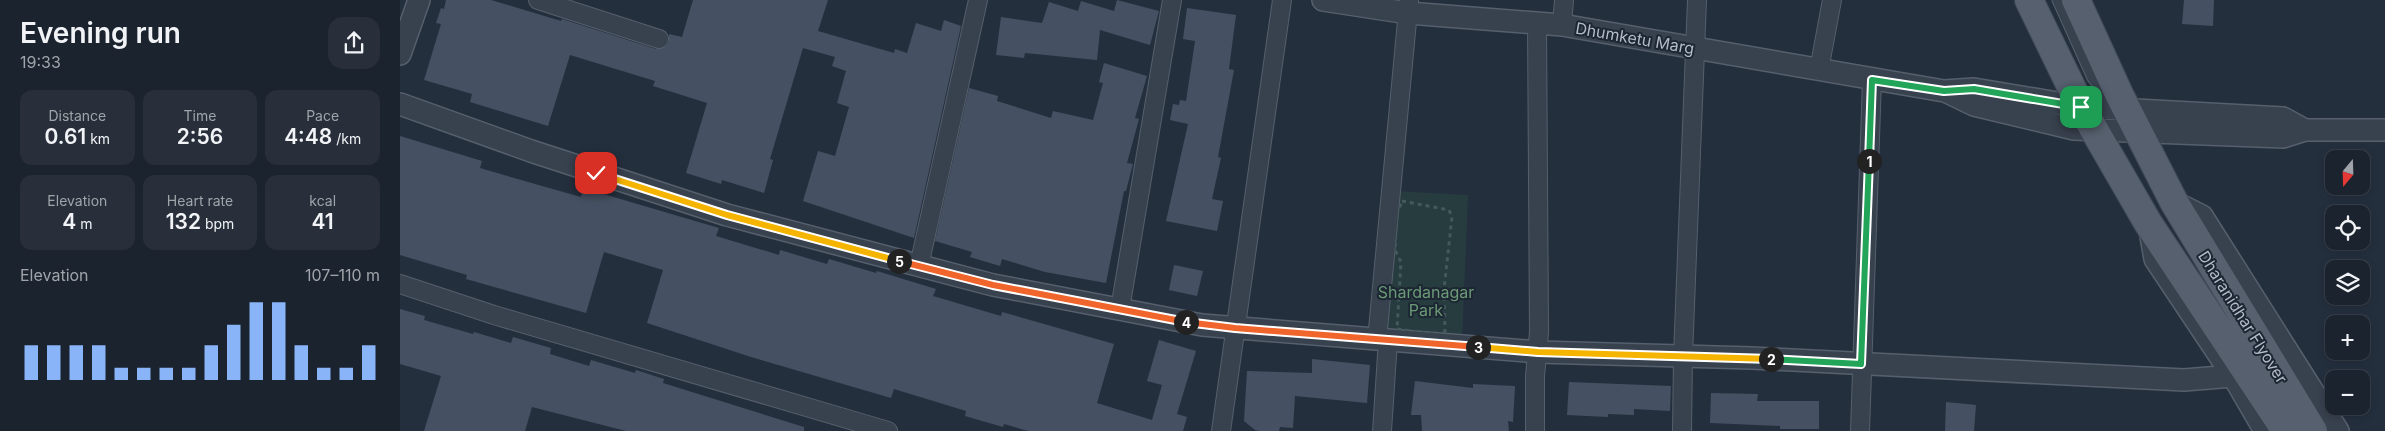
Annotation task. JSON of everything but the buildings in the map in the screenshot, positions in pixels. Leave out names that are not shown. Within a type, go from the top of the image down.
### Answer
[{"type":"main road","name":"Dharanidhar Flyover","points":[[2029,0],[2148,223],[2286,431]]},
{"type":"main road","name":"Dharanidhar Flyover","points":[[2076,0],[2132,124],[2174,202],[2313,431]]},
{"type":"street","points":[[400,54],[419,0]]},
{"type":"street","points":[[538,0],[659,39]]},
{"type":"street","points":[[919,266],[978,0]]},
{"type":"street","points":[[1120,310],[1172,0]]},
{"type":"street","points":[[1221,431],[1282,0]]},
{"type":"street","name":"Dhumketu Marg","points":[[1323,0],[1408,6],[1537,24],[1562,25],[1944,91],[1974,105],[2074,129],[2089,111]]},
{"type":"street","points":[[1562,25],[1564,0]]},
{"type":"street","points":[[1682,431],[1683,356],[1697,0]]},
{"type":"street","points":[[1819,70],[1832,0]]},
{"type":"street","points":[[1382,431],[1408,6]]},
{"type":"street","points":[[1535,431],[1535,376],[1538,352],[1537,24]]},
{"type":"street","points":[[1860,431],[1872,80]]},
{"type":"street","points":[[400,104],[531,151],[727,215],[993,285],[1202,325],[1387,336],[1538,352],[1683,356],[2184,380],[2233,376]]},
{"type":"street","points":[[2089,111],[2132,124]]},
{"type":"street","points":[[2089,111],[2132,124],[2283,118],[2305,130],[2385,130]]},
{"type":"street","points":[[2174,202],[2202,216],[2338,431]]},
{"type":"street","points":[[2148,223],[2155,259],[2233,376],[2266,431]]},
{"type":"street","points":[[400,284],[494,315],[888,431]]},
{"type":"lane","points":[[2057,0],[2092,78],[2132,124]]},
{"type":"path","points":[[1402,201],[1449,210],[1452,217],[1444,289],[1445,331],[1442,335],[1387,336],[1401,262],[1395,250],[1397,214],[1402,201]]},
{"type":"green space","name":"Shardanagar Park","points":[[1395,191],[1468,195],[1462,342],[1386,335]]},
{"type":"route","points":[[596,173],[727,215],[993,285],[1202,325],[1538,352],[1752,358],[1861,364],[1872,80],[1944,91],[1974,89],[2081,107]]}]
